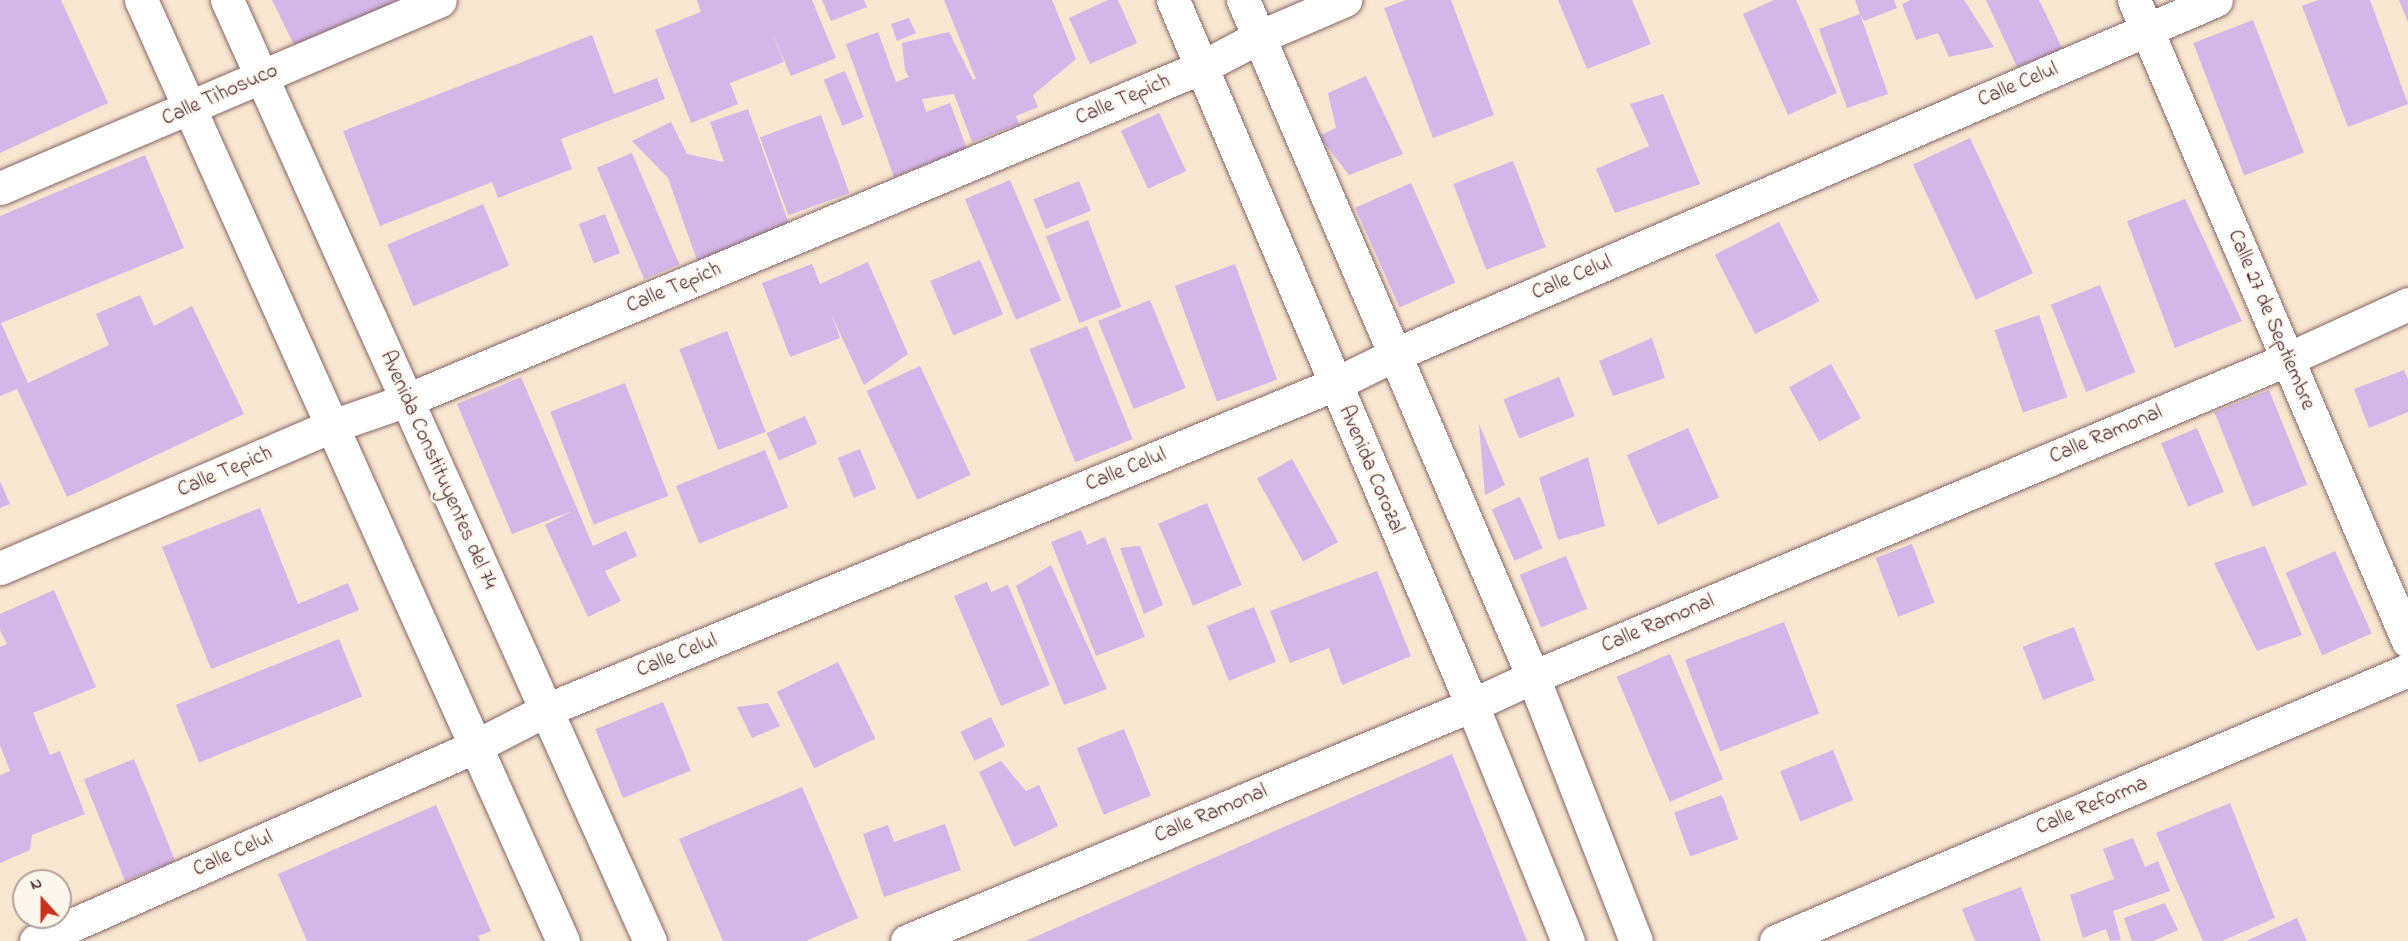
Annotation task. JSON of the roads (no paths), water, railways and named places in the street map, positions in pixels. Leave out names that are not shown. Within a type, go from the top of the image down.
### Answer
[{"type":"street","points":[[141,0],[563,941]]},
{"type":"street","name":"Avenida Constituyentes del 74","points":[[227,0],[650,941]]},
{"type":"street","name":"Calle Tihosuco","points":[[0,188],[190,109],[440,0]]},
{"type":"street","name":"Avenida Corozal","points":[[1173,0],[1472,705],[1568,941]]},
{"type":"street","points":[[1243,0],[1533,677],[1636,941]]},
{"type":"street","name":"Calle Tepich","points":[[0,568],[332,426],[407,400],[1202,67],[1259,37],[1345,0]]},
{"type":"street","name":"Calle 27 de Septiembre","points":[[2134,0],[2408,641]]},
{"type":"street","name":"Calle Celul","points":[[36,941],[476,746],[546,710],[1335,384],[1396,354],[2216,0]]},
{"type":"street","name":"Calle Ramonal","points":[[908,941],[1472,705],[1533,677],[2288,358],[2408,304]]},
{"type":"street","name":"Calle Reforma","points":[[1776,941],[2408,670]]}]
